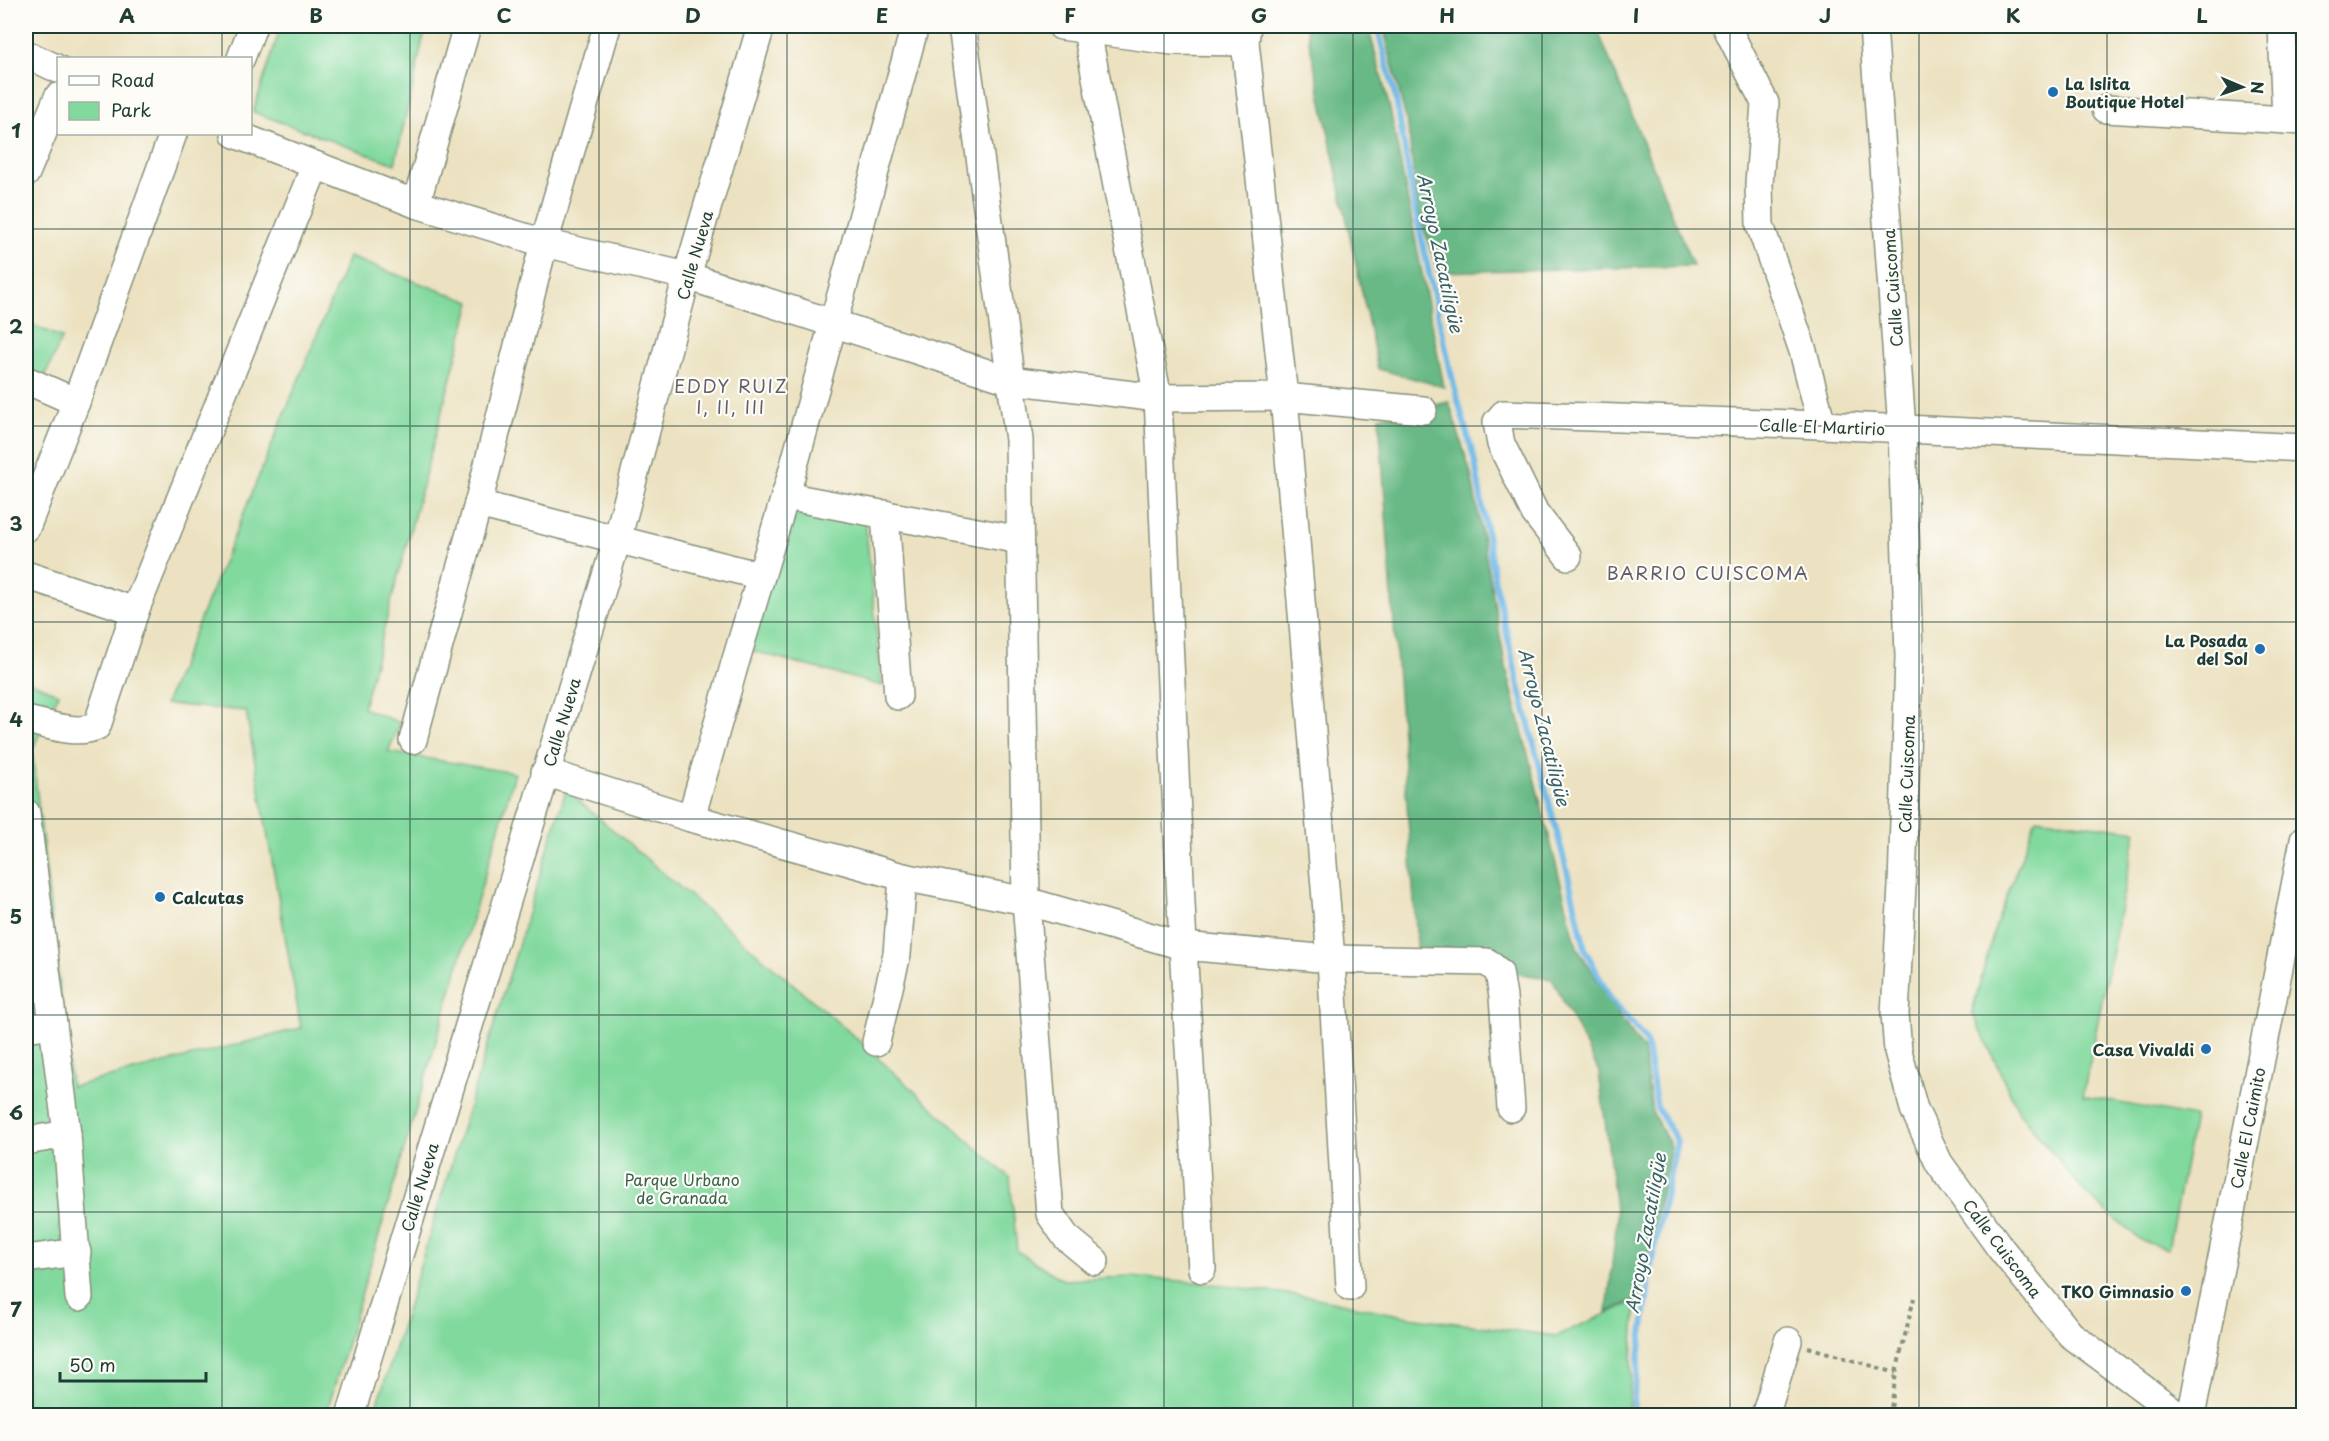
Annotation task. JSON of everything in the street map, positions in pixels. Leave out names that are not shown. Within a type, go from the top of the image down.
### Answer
[{"type":"street","points":[[241,57],[253,26]]},
{"type":"street","points":[[416,204],[467,26]]},
{"type":"street","points":[[413,740],[478,504],[544,243],[607,26]]},
{"type":"street","name":"Calle Nueva","points":[[350,1416],[617,540],[687,276],[761,26]]},
{"type":"street","points":[[691,818],[785,496],[915,26]]},
{"type":"street","points":[[962,26],[1019,440],[1026,901],[1050,1214],[1066,1237],[1095,1261]]},
{"type":"street","points":[[1061,26],[1172,41],[1246,34],[1284,397],[1331,959],[1350,1287]]},
{"type":"street","points":[[1726,26],[1765,103],[1759,184],[1760,225],[1803,351],[1822,425]]},
{"type":"street","name":"Calle Cuiscoma","points":[[1873,26],[1902,429],[1909,657],[1902,886],[1895,1014],[1898,1051],[1914,1108],[1939,1163],[2001,1249],[2070,1334],[2180,1416]]},
{"type":"street","points":[[2106,109],[2295,121],[2282,26]]},
{"type":"street","points":[[1087,31],[1158,398],[1183,946],[1202,1269]]},
{"type":"street","points":[[26,54],[57,69]]},
{"type":"street","points":[[26,173],[57,99]]},
{"type":"street","points":[[26,528],[76,402],[173,135]]},
{"type":"street","points":[[238,135],[416,204],[544,243],[687,276],[1009,380],[1158,398],[1284,397],[1423,410]]},
{"type":"street","points":[[26,720],[69,729],[90,730],[98,726],[135,611],[315,166]]},
{"type":"street","points":[[26,380],[76,402]]},
{"type":"street","name":"Calle El Martirio","points":[[1568,556],[1534,513],[1501,444],[1497,422],[1504,414],[1822,425],[2304,448]]},
{"type":"street","points":[[785,496],[1020,540]]},
{"type":"street","points":[[478,504],[761,576]]},
{"type":"street","points":[[885,514],[898,696]]},
{"type":"street","points":[[26,575],[135,611]]},
{"type":"street","points":[[545,772],[691,818],[903,878],[1026,901],[1183,946],[1331,959],[1487,962],[1499,972],[1503,997],[1510,1108]]},
{"type":"street","points":[[26,813],[32,907],[53,1024],[67,1134],[79,1297]]},
{"type":"street","name":"Calle El Caimito","points":[[2191,1416],[2304,840]]},
{"type":"street","points":[[876,1042],[897,954],[903,878]]},
{"type":"street","points":[[26,1028],[53,1024]]},
{"type":"street","points":[[26,1141],[67,1134]]},
{"type":"street","points":[[26,1259],[77,1252]]},
{"type":"street","points":[[1765,1416],[1788,1341]]},
{"type":"path","points":[[1890,1416],[1896,1373],[1914,1298]]},
{"type":"path","points":[[1788,1341],[1896,1373]]},
{"type":"path","points":[[2002,1416],[2003,1410]]},
{"type":"green space","points":[[281,26],[426,26],[395,164],[253,112]]},
{"type":"green space","points":[[1306,26],[1368,26],[1390,109],[1444,387],[1378,369]]},
{"type":"green space","points":[[1383,26],[1596,26],[1693,266],[1438,272],[1418,210],[1408,127]]},
{"type":"green space","points":[[349,257],[471,302],[363,708],[400,723],[388,752],[515,773],[326,1415],[26,1415],[26,680],[59,694],[32,750],[71,1087],[301,1028],[246,711],[165,704]]},
{"type":"green space","points":[[26,322],[62,338],[26,419]]},
{"type":"green space","points":[[1449,402],[1471,474],[1505,663],[1577,947],[1619,1016],[1643,1049],[1652,1112],[1671,1146],[1639,1298],[1607,1312],[1617,1218],[1599,1072],[1552,979],[1418,957],[1379,417]]},
{"type":"green space","points":[[791,506],[865,519],[882,686],[749,650]]},
{"type":"green space","name":"Parque Urbano de Granada","points":[[566,790],[847,1030],[1010,1178],[1017,1251],[1063,1280],[1131,1277],[1205,1283],[1312,1297],[1409,1317],[1556,1336],[1636,1301],[1628,1415],[374,1416]]},
{"type":"green space","points":[[2036,818],[2136,831],[2083,1096],[2194,1117],[2168,1249],[2142,1241],[2087,1195],[2019,1112],[1972,1012],[1995,928]]},
{"type":"waterway","name":"Arroyo Zacatiligüe","points":[[1377,26],[1396,99],[1414,205],[1454,386],[1475,462],[1495,582],[1585,949],[1610,998],[1646,1040],[1657,1108],[1677,1141],[1652,1260],[1633,1416]]},
{"type":"place","name":"La Islita Boutique Hotel","points":[[2053,92]]},
{"type":"place","name":"La Posada del Sol","points":[[2260,649]]},
{"type":"place","name":"Calcutas","points":[[160,897]]},
{"type":"place","name":"Casa Vivaldi","points":[[2206,1049]]},
{"type":"place","name":"TKO Gimnasio","points":[[2186,1291]]},
{"type":"district","name":"EDDY RUIZ I, II, III","points":[[731,395]]},
{"type":"district","name":"BARRIO CUISCOMA","points":[[1708,572]]}]
